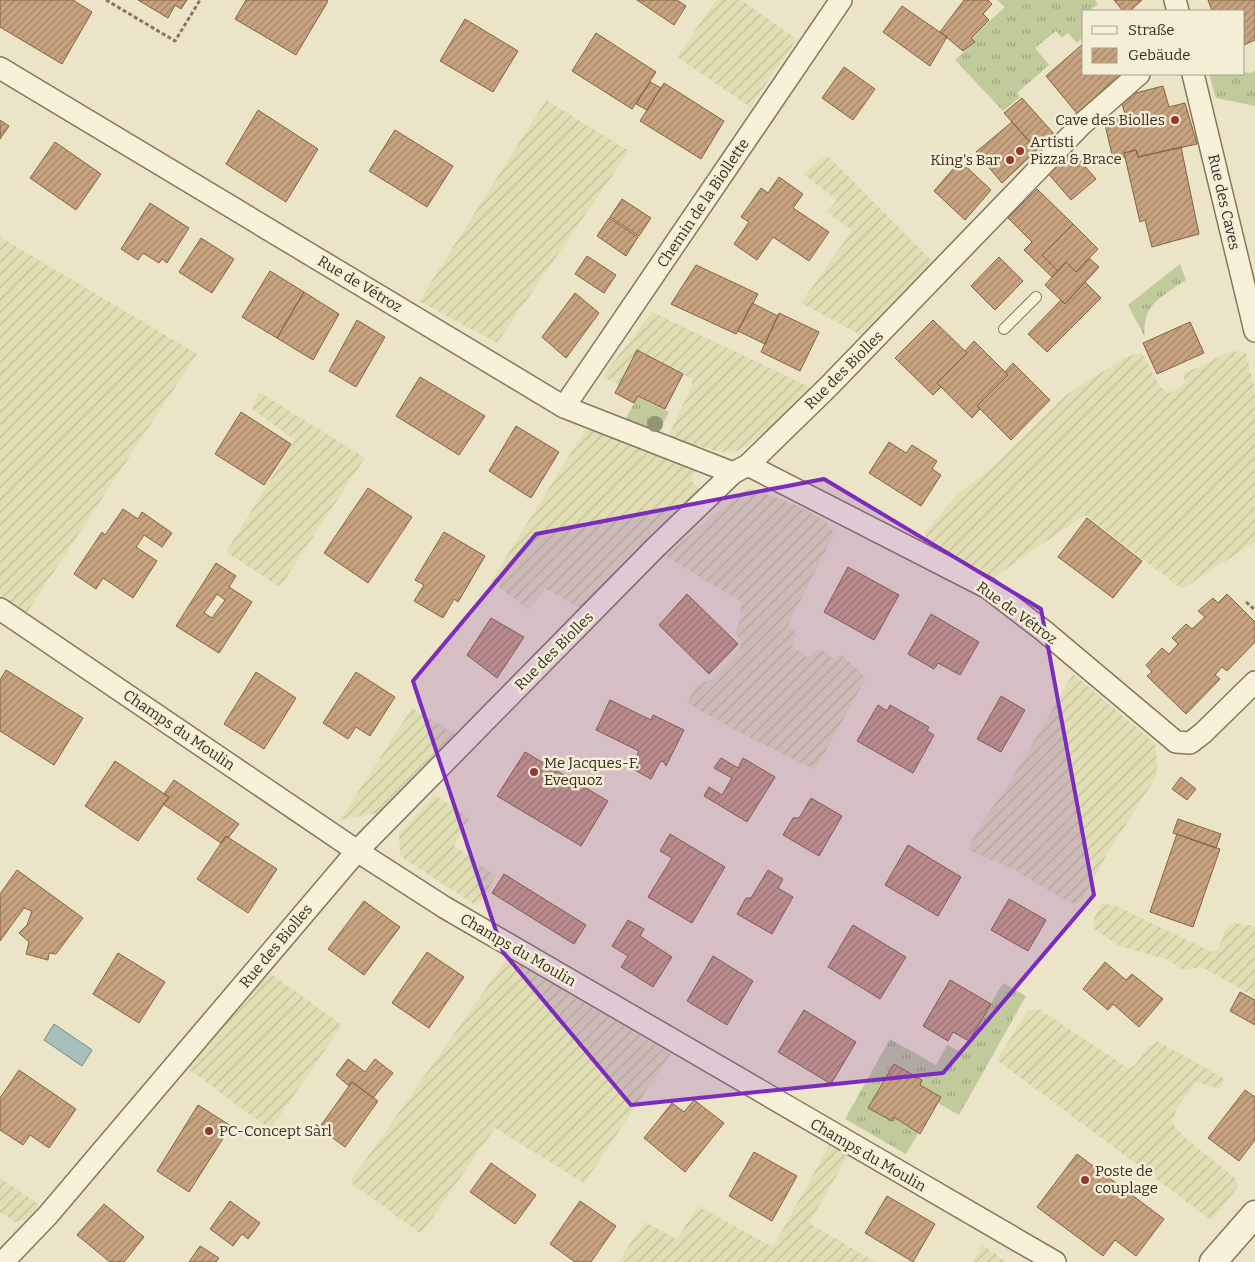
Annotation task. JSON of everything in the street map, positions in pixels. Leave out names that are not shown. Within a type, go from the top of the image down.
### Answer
[{"type":"street","name":"Chemin de la Biollette","points":[[564,407],[841,0]]},
{"type":"street","name":"Rue de Vétroz","points":[[0,68],[564,407],[740,469],[988,588],[1022,613],[1176,742],[1190,743],[1203,734],[1255,682]]},
{"type":"street","name":"Rue des Biolles","points":[[9,1256],[48,1215],[357,851],[648,555],[829,386],[1082,124],[1138,75]]},
{"type":"street","name":"Rue des Caves","points":[[1193,75],[1255,331]]},
{"type":"street","name":"Champs du Moulin","points":[[0,609],[357,851],[444,907],[1055,1262]]},
{"type":"street","points":[[1213,1262],[1255,1214]]},
{"type":"lane","points":[[1004,329],[1036,296]]},
{"type":"path","points":[[106,0],[175,41],[200,0]]},
{"type":"path","points":[[1246,602],[1255,610]]},
{"type":"highlighted area","points":[[824,479],[1041,609],[1094,895],[943,1073],[631,1105],[503,952],[413,681],[536,534]]},
{"type":"shaded area","points":[[716,0],[741,0],[797,39],[750,107],[677,57]]},
{"type":"shaded area","points":[[546,100],[629,151],[497,343],[419,301]]},
{"type":"shaded area","points":[[828,156],[933,262],[863,336],[801,303],[852,230],[827,212],[837,200],[803,174],[819,160]]},
{"type":"shaded area","points":[[0,237],[197,354],[24,617],[0,600]]},
{"type":"shaded area","points":[[652,312],[810,387],[812,391],[798,401],[769,431],[737,451],[723,452],[683,443],[668,437],[692,385],[692,379],[637,350],[619,384],[602,377]]},
{"type":"shaded area","points":[[1232,351],[1246,353],[1255,392],[1255,542],[1182,589],[1085,515],[994,577],[927,542],[925,532],[957,495],[990,469],[1066,395],[1126,357],[1142,353],[1161,388],[1168,393],[1177,390],[1185,382],[1183,374]]},
{"type":"shaded area","points":[[259,392],[365,458],[280,587],[226,552],[295,440],[252,409]]},
{"type":"shaded area","points":[[587,427],[696,470],[691,481],[700,489],[580,608],[546,589],[528,609],[491,581]]},
{"type":"shaded area","points":[[751,488],[798,506],[825,521],[834,534],[788,625],[797,635],[791,646],[807,657],[820,649],[832,658],[842,655],[866,678],[815,770],[737,731],[687,703],[696,685],[712,679],[740,648],[742,642],[735,633],[741,617],[740,601],[665,556],[735,497]]},
{"type":"shaded area","points":[[1073,674],[1155,743],[1157,763],[1157,774],[1151,785],[1110,849],[1082,900],[1077,904],[1068,902],[1013,869],[968,850],[977,830],[1009,783]]},
{"type":"shaded area","points":[[412,708],[457,735],[379,813],[340,820]]},
{"type":"shaded area","points":[[435,795],[469,818],[454,846],[496,876],[477,906],[400,856],[399,833]]},
{"type":"shaded area","points":[[1102,903],[1116,906],[1212,952],[1218,950],[1227,926],[1235,923],[1255,926],[1255,997],[1202,967],[1183,970],[1169,960],[1120,946],[1093,928],[1094,918]]},
{"type":"shaded area","points":[[508,957],[671,1054],[584,1183],[495,1128],[421,1234],[350,1182]]},
{"type":"shaded area","points":[[270,973],[342,1025],[273,1126],[266,1126],[187,1068]]},
{"type":"shaded area","points":[[1028,1010],[1040,1010],[1128,1068],[1135,1065],[1147,1048],[1157,1041],[1225,1079],[1219,1089],[1196,1082],[1176,1110],[1172,1123],[1184,1137],[1234,1177],[1238,1186],[1211,1220],[997,1060]]},
{"type":"shaded area","points":[[830,1144],[848,1156],[809,1223],[875,1262],[618,1262],[645,1222],[677,1239],[698,1206],[773,1247]]},
{"type":"shaded area","points":[[0,1178],[40,1205],[28,1219],[15,1222],[0,1212]]},
{"type":"shaded area","points":[[983,1245],[1005,1261],[972,1262]]},
{"type":"green space","points":[[997,0],[1095,0],[1098,4],[1090,10],[1082,10],[1082,38],[1077,43],[1068,33],[1062,38],[1056,31],[1035,48],[1049,65],[1017,93],[1020,97],[1003,111],[955,60],[974,43],[971,38],[1005,7]]},
{"type":"green space","points":[[1255,71],[1255,106],[1216,98],[1209,75],[1245,75],[1245,72],[1251,73]]},
{"type":"green space","points":[[1180,264],[1186,280],[1155,302],[1146,317],[1145,337],[1128,305]]},
{"type":"green space","points":[[638,396],[669,412],[657,435],[627,423],[627,416]]},
{"type":"green space","points":[[1003,983],[1026,996],[959,1115],[938,1103],[941,1097],[920,1085],[922,1080],[895,1064],[868,1108],[892,1121],[894,1117],[919,1132],[906,1154],[845,1119],[890,1039],[936,1065],[947,1045],[962,1052]]},
{"type":"water","points":[[54,1024],[92,1050],[82,1066],[44,1040]]},
{"type":"building","points":[[0,0],[73,0],[92,12],[62,64],[0,27]]},
{"type":"building","points":[[138,0],[187,0],[181,9],[175,5],[168,18]]},
{"type":"building","points":[[246,0],[328,1],[296,55],[235,19]]},
{"type":"building","points":[[637,0],[677,0],[686,6],[674,25]]},
{"type":"building","points":[[964,0],[988,0],[992,4],[983,14],[989,20],[971,38],[975,42],[963,51],[940,32]]},
{"type":"building","points":[[1114,0],[1142,0],[1131,10],[1122,10]]},
{"type":"building","points":[[1208,0],[1255,0],[1255,40],[1245,45],[1245,10],[1212,10]]},
{"type":"building","points":[[902,6],[947,37],[930,66],[883,32]]},
{"type":"building","points":[[465,19],[518,51],[493,92],[440,61]]},
{"type":"building","points":[[596,33],[656,72],[632,109],[572,71]]},
{"type":"building","points":[[1082,45],[1082,75],[1121,75],[1079,116],[1046,76]]},
{"type":"building","points":[[844,67],[875,89],[853,120],[822,98]]},
{"type":"building","points":[[650,82],[661,88],[647,110],[636,104]]},
{"type":"building","points":[[664,83],[724,121],[701,159],[640,121]]},
{"type":"building","points":[[1163,86],[1169,107],[1185,103],[1197,144],[1138,157],[1136,150],[1124,153],[1125,157],[1113,159],[1104,120],[1125,114],[1120,97]]},
{"type":"building","points":[[1022,98],[1054,134],[1037,150],[1004,113]]},
{"type":"building","points":[[258,110],[318,149],[286,202],[226,164]]},
{"type":"building","points":[[0,120],[9,126],[0,139]]},
{"type":"building","points":[[1012,122],[1037,150],[1002,183],[976,152]]},
{"type":"building","points":[[395,130],[453,166],[427,207],[369,171]]},
{"type":"building","points":[[55,142],[101,174],[76,210],[30,178]]},
{"type":"building","points":[[1181,147],[1199,234],[1152,247],[1145,220],[1140,222],[1124,153],[1136,150],[1138,157]]},
{"type":"building","points":[[1070,149],[1096,179],[1071,200],[1046,171]]},
{"type":"building","points":[[960,161],[991,190],[965,220],[934,191]]},
{"type":"building","points":[[779,177],[803,194],[793,208],[829,232],[809,261],[773,237],[757,260],[734,244],[749,222],[741,217],[761,188],[768,193]]},
{"type":"building","points":[[1037,189],[1073,224],[1042,255],[1058,271],[1052,277],[1024,250],[1032,242],[1008,218]]},
{"type":"building","points":[[622,199],[651,218],[639,236],[610,217]]},
{"type":"building","points":[[150,203],[189,228],[167,263],[162,259],[159,263],[143,253],[138,260],[121,249]]},
{"type":"building","points":[[609,218],[638,237],[626,256],[597,236]]},
{"type":"building","points":[[1073,224],[1098,249],[1076,272],[1066,262],[1058,271],[1042,255]]},
{"type":"building","points":[[201,238],[234,259],[212,293],[179,272]]},
{"type":"building","points":[[587,256],[616,275],[604,293],[575,274]]},
{"type":"building","points":[[999,257],[1023,281],[995,310],[971,286]]},
{"type":"building","points":[[1089,258],[1099,267],[1065,304],[1045,285],[1066,262],[1076,272]]},
{"type":"building","points":[[696,265],[758,294],[736,334],[671,304]]},
{"type":"building","points":[[270,271],[304,292],[277,338],[242,317]]},
{"type":"building","points":[[1085,282],[1101,298],[1047,352],[1028,334],[1061,300],[1065,304]]},
{"type":"building","points":[[304,292],[339,314],[313,360],[277,338]]},
{"type":"building","points":[[575,293],[599,313],[566,358],[542,337]]},
{"type":"building","points":[[752,303],[778,316],[765,344],[738,331]]},
{"type":"building","points":[[779,313],[819,332],[800,371],[761,352]]},
{"type":"building","points":[[357,320],[385,337],[356,387],[329,371]]},
{"type":"building","points":[[933,320],[967,353],[937,383],[941,387],[933,395],[895,358]]},
{"type":"building","points":[[1190,322],[1204,353],[1157,374],[1143,343]]},
{"type":"building","points":[[974,341],[1008,375],[977,406],[980,409],[972,418],[937,383],[967,353],[965,351]]},
{"type":"building","points":[[637,350],[683,374],[665,409],[638,396],[634,403],[615,393]]},
{"type":"building","points":[[1013,363],[1050,400],[1011,440],[977,406],[1008,375],[1005,372]]},
{"type":"building","points":[[420,377],[485,416],[459,455],[396,416]]},
{"type":"building","points":[[241,412],[291,444],[264,485],[215,454]]},
{"type":"building","points":[[516,426],[559,452],[531,498],[489,471]]},
{"type":"building","points":[[889,442],[906,453],[912,445],[937,461],[932,469],[941,475],[921,506],[869,473]]},
{"type":"building","points":[[368,488],[412,517],[368,583],[324,553]]},
{"type":"building","points":[[123,509],[138,519],[142,512],[172,533],[162,547],[144,535],[136,547],[157,561],[133,598],[103,578],[96,589],[74,574],[102,532],[105,535]]},
{"type":"building","points":[[1087,518],[1142,561],[1113,598],[1058,557]]},
{"type":"building","points":[[444,532],[485,556],[458,602],[454,599],[443,618],[414,601],[424,585],[415,580]]},
{"type":"building","points":[[216,563],[236,576],[229,587],[252,602],[219,653],[176,626]],"holes":[[[217,594],[225,600],[212,618],[204,613]]]},
{"type":"building","points":[[848,567],[899,595],[874,640],[824,612]]},
{"type":"building","points":[[687,594],[738,644],[709,674],[659,625]]},
{"type":"building","points":[[1227,594],[1255,622],[1255,642],[1227,671],[1222,667],[1215,675],[1220,679],[1186,714],[1147,676],[1152,672],[1146,665],[1162,648],[1169,654],[1178,644],[1172,638],[1186,624],[1192,629],[1205,617],[1198,611],[1213,598],[1218,603]]},
{"type":"building","points":[[931,614],[979,642],[960,675],[938,663],[934,669],[908,654]]},
{"type":"building","points":[[491,618],[524,637],[497,678],[467,655]]},
{"type":"building","points":[[6,670],[83,718],[54,765],[0,731],[0,680]]},
{"type":"building","points":[[256,672],[296,698],[264,749],[224,724]]},
{"type":"building","points":[[356,672],[395,697],[370,736],[356,727],[348,739],[323,723]]},
{"type":"building","points":[[1001,696],[1025,710],[1001,752],[977,739]]},
{"type":"building","points":[[610,700],[651,720],[653,715],[684,730],[666,766],[663,761],[660,762],[651,779],[631,768],[639,751],[596,730]]},
{"type":"building","points":[[878,705],[887,711],[890,705],[929,727],[927,731],[934,735],[913,773],[857,741]]},
{"type":"building","points":[[525,752],[608,801],[581,846],[497,796]]},
{"type":"building","points":[[721,758],[738,768],[743,758],[775,777],[747,822],[704,796],[709,787],[722,795],[732,778],[714,768]]},
{"type":"building","points":[[115,761],[169,797],[138,841],[85,806]]},
{"type":"building","points":[[1181,777],[1196,789],[1187,800],[1172,789]]},
{"type":"building","points":[[174,780],[239,824],[228,838],[226,836],[221,843],[163,804],[169,797],[164,794]]},
{"type":"building","points":[[811,798],[842,816],[819,856],[783,835],[793,818],[799,818]]},
{"type":"building","points":[[1178,819],[1221,834],[1216,848],[1173,833]]},
{"type":"building","points":[[670,834],[725,867],[692,923],[648,897],[672,858],[660,851]]},
{"type":"building","points":[[1177,834],[1220,849],[1193,927],[1150,912]]},
{"type":"building","points":[[226,836],[277,869],[248,913],[197,879]]},
{"type":"building","points":[[908,845],[961,877],[938,916],[885,885]]},
{"type":"building","points":[[17,870],[83,918],[56,954],[49,953],[48,960],[26,954],[29,942],[19,933],[27,925],[32,911],[24,908],[0,941],[0,894]]},
{"type":"building","points":[[768,870],[783,879],[778,888],[793,897],[772,934],[737,914],[746,898],[751,898]]},
{"type":"building","points":[[504,874],[586,925],[574,944],[492,893]]},
{"type":"building","points":[[1009,899],[1046,920],[1028,951],[991,930]]},
{"type":"building","points":[[364,901],[400,927],[364,975],[328,949]]},
{"type":"building","points":[[628,920],[644,929],[640,936],[672,957],[653,987],[621,967],[628,956],[612,946]]},
{"type":"building","points":[[853,925],[906,957],[880,999],[828,967]]},
{"type":"building","points":[[427,952],[464,977],[429,1028],[392,1003]]},
{"type":"building","points":[[118,953],[165,982],[139,1023],[93,994]]},
{"type":"building","points":[[713,956],[753,981],[727,1025],[687,1001]]},
{"type":"building","points":[[1105,962],[1126,980],[1132,974],[1163,999],[1139,1027],[1113,1004],[1108,1010],[1083,989]]},
{"type":"building","points":[[950,980],[991,1004],[969,1041],[953,1032],[948,1041],[923,1026]]},
{"type":"building","points":[[1240,992],[1255,1000],[1255,1025],[1230,1011]]},
{"type":"building","points":[[804,1010],[856,1042],[831,1084],[778,1052]]},
{"type":"building","points":[[348,1059],[365,1072],[375,1059],[393,1073],[373,1098],[352,1082],[349,1086],[336,1075]]},
{"type":"building","points":[[894,1064],[922,1080],[920,1085],[941,1097],[920,1134],[894,1117],[892,1121],[868,1108]]},
{"type":"building","points":[[19,1070],[76,1109],[49,1148],[30,1135],[23,1145],[0,1130],[0,1098]]},
{"type":"building","points":[[352,1082],[378,1101],[345,1147],[319,1128]]},
{"type":"building","points":[[1245,1090],[1255,1097],[1255,1140],[1239,1161],[1208,1138]]},
{"type":"building","points":[[694,1100],[724,1123],[685,1172],[644,1138],[672,1103],[684,1112]]},
{"type":"building","points":[[198,1105],[231,1126],[189,1192],[157,1171]]},
{"type":"building","points":[[754,1152],[797,1176],[772,1221],[729,1196]]},
{"type":"building","name":"Poste de couplage","points":[[1077,1154],[1164,1219],[1136,1256],[1115,1240],[1103,1256],[1037,1207]]},
{"type":"building","points":[[491,1163],[536,1195],[515,1224],[470,1192]]},
{"type":"building","points":[[887,1196],[935,1224],[913,1262],[865,1233]]},
{"type":"building","points":[[230,1201],[260,1223],[248,1239],[242,1234],[233,1246],[210,1229]]},
{"type":"building","points":[[580,1201],[616,1226],[591,1262],[575,1262],[550,1244]]},
{"type":"building","points":[[104,1204],[144,1237],[124,1262],[110,1262],[77,1235]]},
{"type":"building","points":[[200,1246],[219,1258],[216,1262],[189,1262]]},
{"type":"place","name":"Cave des Biolles","points":[[1175,120]]},
{"type":"place","name":"Artisti Pizza & Brace","points":[[1020,151]]},
{"type":"place","name":"King's Bar","points":[[1010,160]]},
{"type":"place","name":"Me Jacques-F. Evequoz","points":[[534,772]]},
{"type":"place","name":"PC-Concept Sàrl","points":[[209,1131]]},
{"type":"place","name":"Poste de couplage","points":[[1085,1180]]}]
